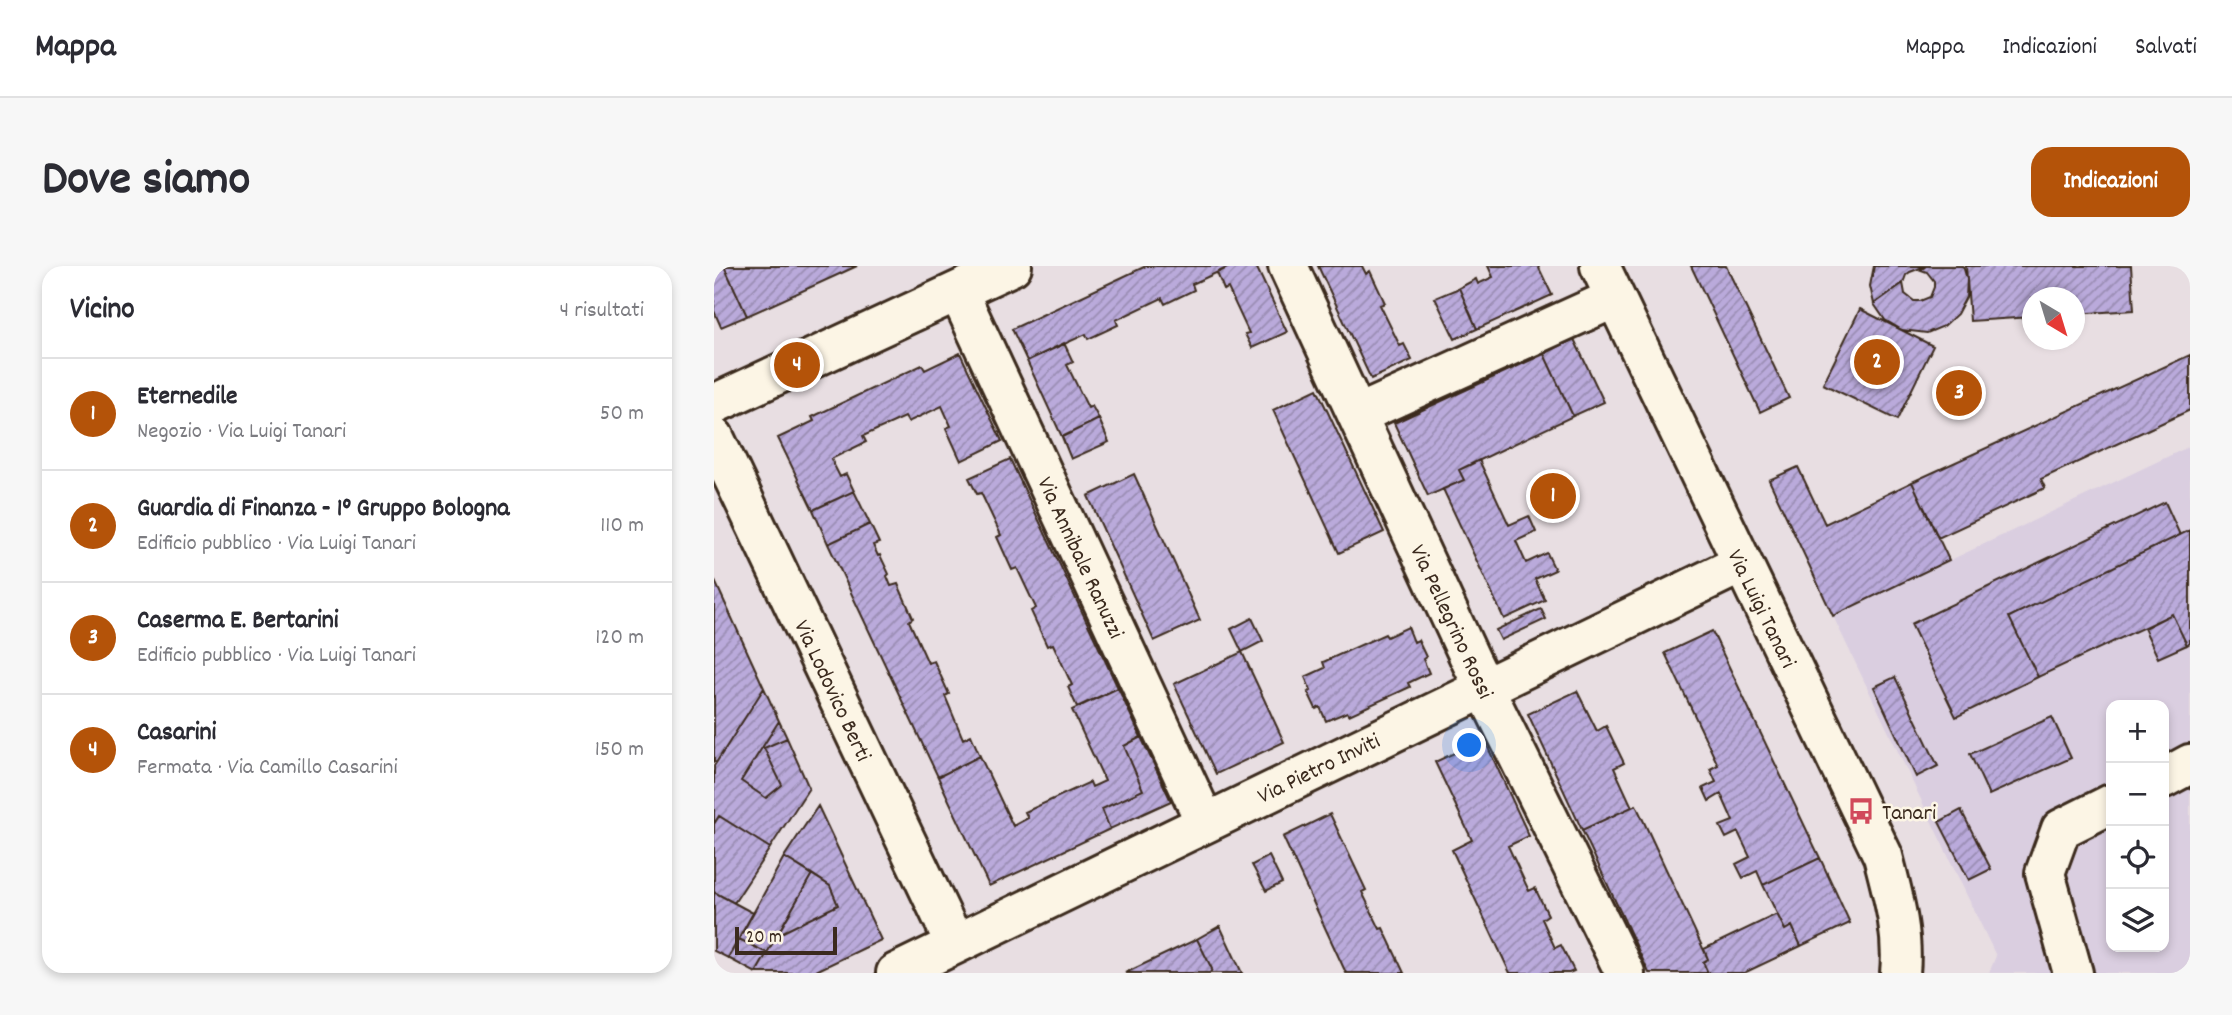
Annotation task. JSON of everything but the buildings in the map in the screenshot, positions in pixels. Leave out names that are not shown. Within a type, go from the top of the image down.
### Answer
[{"type":"street","points":[[714,404],[1012,266]]},
{"type":"street","name":"Via Pellegrino Rossi","points":[[1288,266],[1484,687],[1625,973]]},
{"type":"street","points":[[1357,415],[1608,282]]},
{"type":"street","name":"Via Luigi Tanari","points":[[1608,282],[1883,856],[1899,918],[1890,968]]},
{"type":"street","name":"Via Annibale Ranuzzi","points":[[958,291],[1205,822]]},
{"type":"street","name":"Via Lodovico Berti","points":[[714,437],[955,944]]},
{"type":"street","name":"Via Pietro Inviti","points":[[896,973],[1741,564]]},
{"type":"street","points":[[2169,775],[2190,764]]},
{"type":"street","points":[[2073,973],[2045,873],[2061,829],[2106,806]]},
{"type":"shaded area","points":[[2190,446],[2190,973],[1989,973],[1996,956],[1833,616]]},
{"type":"place","name":"Guardia di Finanza - 1° Gruppo Bologna","points":[[1877,362]]},
{"type":"place","name":"Casarini","points":[[797,365]]},
{"type":"place","name":"Caserma E. Bertarini","points":[[1959,393]]},
{"type":"place","name":"Eternedile","points":[[1553,496]]},
{"type":"place","name":"Tanari","points":[[1861,811]]}]
